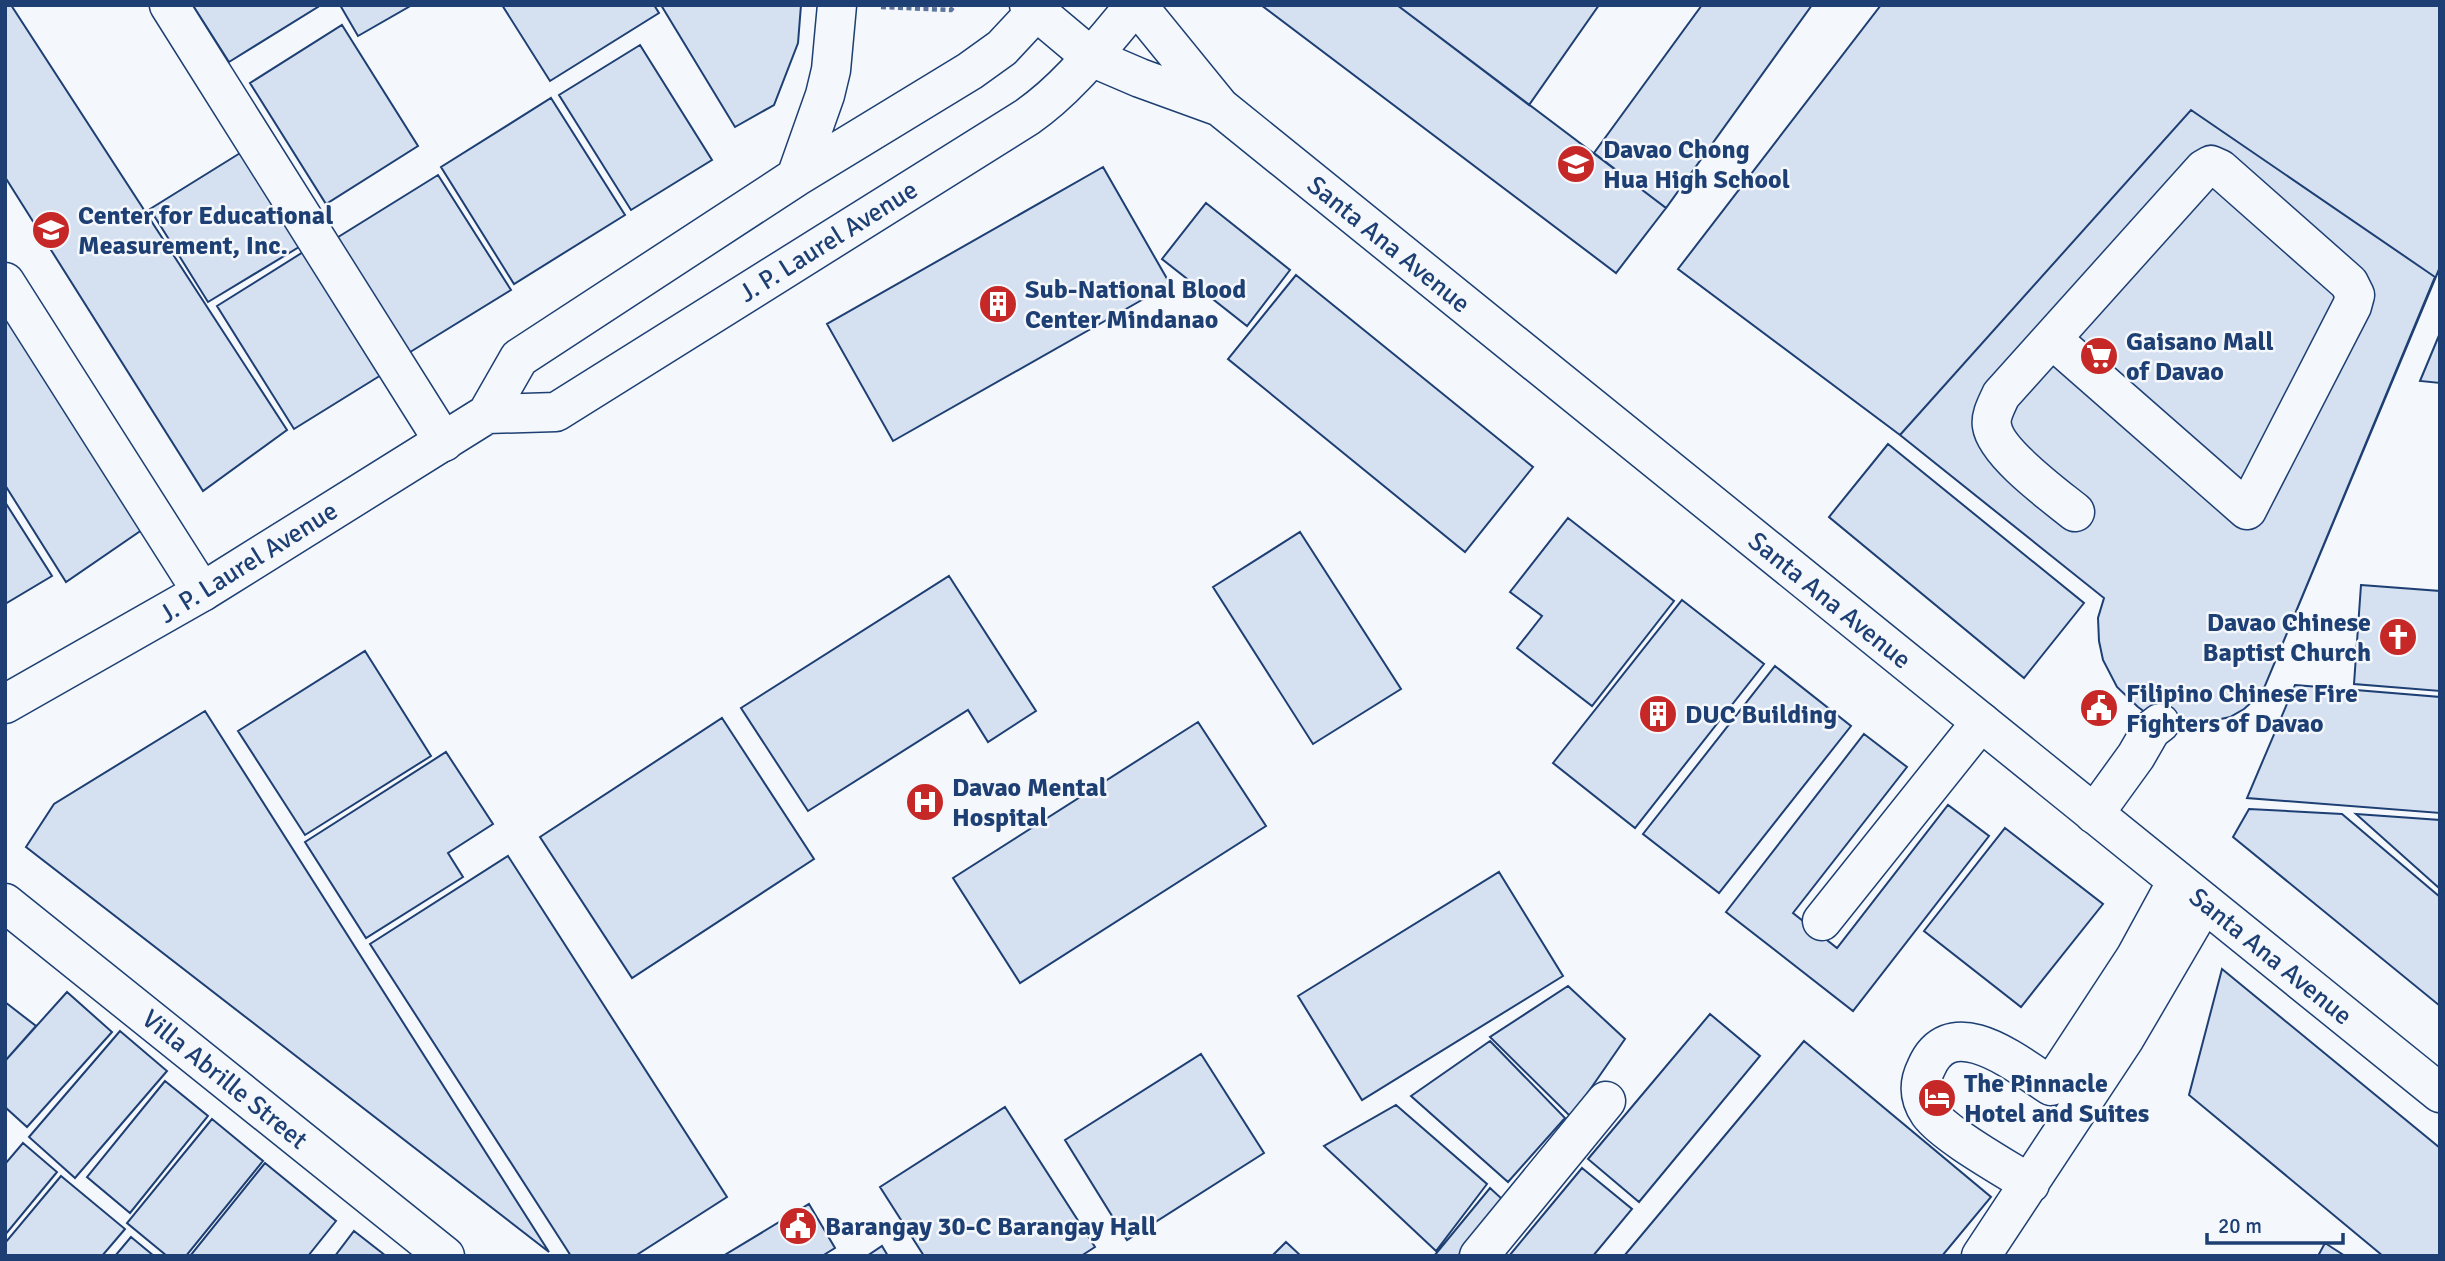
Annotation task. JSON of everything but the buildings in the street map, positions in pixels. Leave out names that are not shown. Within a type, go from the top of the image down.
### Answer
[{"type":"main road","points":[[169,5],[444,442]]},
{"type":"main road","name":"J. P. Laurel Avenue","points":[[487,414],[556,412],[1027,117],[1057,93],[1136,5]]},
{"type":"main road","name":"Santa Ana Avenue","points":[[1136,5],[1220,107],[2440,1093]]},
{"type":"main road","points":[[796,177],[854,6]]},
{"type":"main road","name":"J. P. Laurel Avenue","points":[[5,704],[202,592],[487,414],[519,358],[796,177],[978,65],[1002,48],[1036,7]]},
{"type":"main road","name":"Santa Ana Avenue","points":[[1036,7],[1091,57],[1220,107]]},
{"type":"main road","points":[[2052,339],[2247,510],[2352,306],[2355,295],[2348,283],[2220,169],[2211,165],[2204,169],[2001,395],[1993,412],[1992,426],[1999,444],[2075,512]]},
{"type":"main road","points":[[5,282],[202,592]]},
{"type":"main road","points":[[1822,921],[1981,722]]},
{"type":"main road","points":[[2094,814],[2136,756],[2151,730],[2160,723]]},
{"type":"main road","points":[[1981,1256],[2030,1184],[2066,1096],[2135,958],[2191,892]]},
{"type":"main road","name":"Villa Abrille Street","points":[[5,902],[445,1256]]},
{"type":"main road","points":[[2030,1184],[1952,1133],[1931,1115],[1921,1098],[1920,1080],[1938,1049],[1955,1041],[1974,1043],[1996,1050],[2066,1096]]},
{"type":"main road","points":[[1479,1256],[1606,1101]]},
{"type":"path","points":[[854,6],[951,10],[955,5]]},
{"type":"place","name":"Davao Chong Hua High School","points":[[1576,164]]},
{"type":"place","name":"Center for Educational Measurement, Inc.","points":[[51,230]]},
{"type":"place","name":"Sub-National Blood Center Mindanao","points":[[998,304]]},
{"type":"place","name":"Gaisano Mall of Davao","points":[[2099,356]]},
{"type":"place","name":"Davao Chinese Baptist Church","points":[[2398,637]]},
{"type":"place","name":"Filipino Chinese Fire Fighters of Davao","points":[[2099,708]]},
{"type":"place","name":"DUC Building","points":[[1658,714]]},
{"type":"place","name":"Davao Mental Hospital","points":[[925,802]]},
{"type":"place","name":"The Pinnacle Hotel and Suites","points":[[1937,1098]]},
{"type":"place","name":"Barangay 30-C Barangay Hall","points":[[798,1226]]}]
